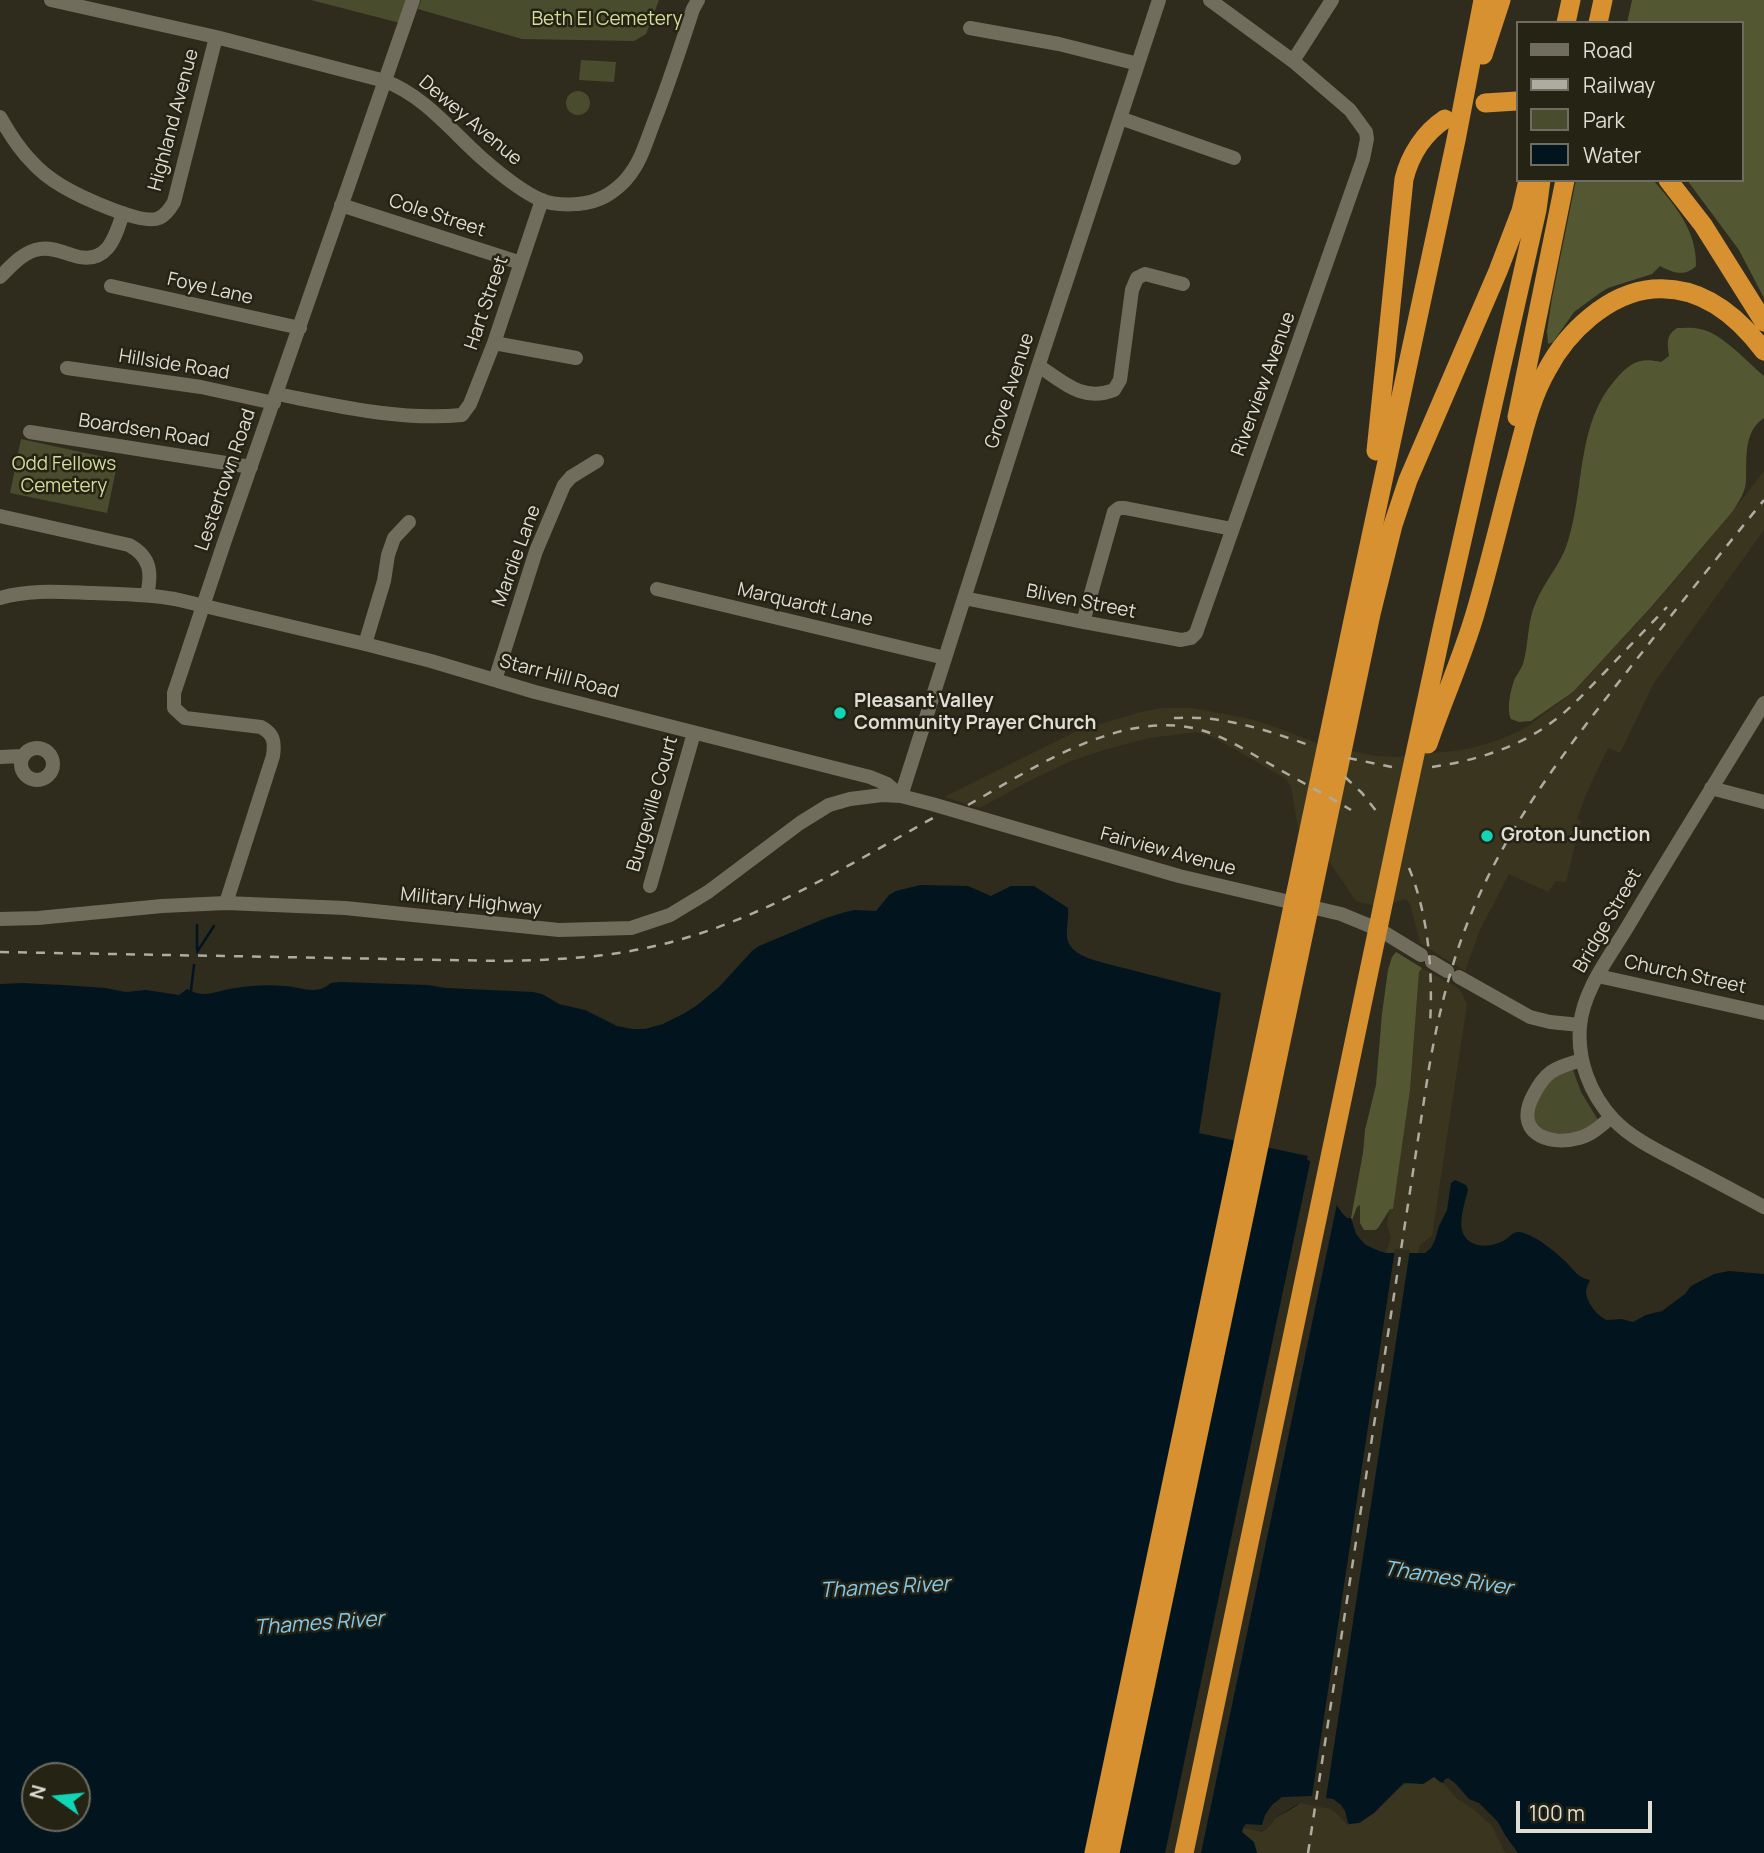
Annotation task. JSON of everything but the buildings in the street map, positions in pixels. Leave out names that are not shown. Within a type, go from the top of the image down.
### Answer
[{"type":"highway","points":[[1474,97],[1483,0]]},
{"type":"highway","points":[[1110,1853],[1363,612],[1376,515],[1454,131],[1474,97],[1501,0]]},
{"type":"highway","points":[[1563,0],[1565,21]]},
{"type":"highway","points":[[1566,21],[1571,0]]},
{"type":"highway","points":[[1598,21],[1603,0]]},
{"type":"highway","points":[[1474,97],[1516,101]]},
{"type":"highway","points":[[1376,515],[1373,473],[1402,188],[1415,150],[1427,135],[1454,131]]},
{"type":"highway","points":[[1094,1853],[1363,612],[1408,480],[1494,282],[1521,211],[1528,182]]},
{"type":"highway","points":[[1184,1853],[1398,833],[1537,209],[1541,182]]},
{"type":"highway","points":[[1487,566],[1565,182]]},
{"type":"highway","points":[[1670,182],[1703,225],[1764,322]]},
{"type":"highway","points":[[1398,833],[1469,635],[1535,394],[1558,353],[1596,313],[1616,300],[1637,292],[1657,289],[1677,290],[1702,297],[1721,308],[1743,326],[1764,351]]},
{"type":"street","name":"Dewey Avenue","points":[[51,0],[216,37],[385,81],[397,86],[432,111],[493,167],[542,200],[559,203],[599,199],[626,180],[639,161],[698,0]]},
{"type":"street","name":"Lestertown Road","points":[[226,903],[273,756],[273,737],[261,727],[185,718],[174,708],[174,693],[413,0]]},
{"type":"street","name":"Grove Avenue","points":[[901,796],[1038,366],[1159,0]]},
{"type":"street","points":[[1210,0],[1293,61],[1332,0]]},
{"type":"street","points":[[970,28],[1059,44],[1138,64]]},
{"type":"street","name":"Highland Avenue","points":[[0,117],[32,163],[60,185],[123,213],[149,220],[158,219],[166,214],[174,202],[216,37]]},
{"type":"street","name":"Riverview Avenue","points":[[1191,638],[1363,159],[1367,139],[1363,127],[1350,110],[1293,61]]},
{"type":"street","points":[[1120,118],[1234,159]]},
{"type":"street","name":"Hart Street","points":[[462,415],[470,404],[494,343],[542,200]]},
{"type":"street","name":"Cole Street","points":[[341,205],[521,263]]},
{"type":"street","points":[[0,277],[26,254],[39,249],[53,249],[79,258],[95,257],[108,250],[123,213]]},
{"type":"street","points":[[1038,366],[1086,394],[1102,394],[1114,390],[1120,380],[1132,289],[1138,278],[1144,274],[1183,284]]},
{"type":"street","name":"Foye Lane","points":[[111,286],[300,328]]},
{"type":"street","points":[[494,343],[576,358]]},
{"type":"street","name":"Hillside Road","points":[[67,368],[407,416],[435,418],[462,415]]},
{"type":"street","name":"Boardsen Road","points":[[30,432],[251,467]]},
{"type":"street","name":"Mardie Lane","points":[[495,680],[536,551],[564,485],[571,477],[597,461]]},
{"type":"street","points":[[1083,622],[1114,512],[1119,508],[1232,529]]},
{"type":"street","points":[[0,516],[129,545],[145,557],[151,577],[147,595]]},
{"type":"street","points":[[365,644],[394,538],[409,522]]},
{"type":"street","name":"Marquardt Lane","points":[[657,589],[945,658]]},
{"type":"street","name":"Starr Hill Road","points":[[0,598],[45,591],[147,595],[175,599],[365,644],[549,695],[870,777],[887,784],[901,796]]},
{"type":"street","name":"Bliven Street","points":[[964,598],[1181,640],[1191,638]]},
{"type":"street","name":"Bridge Street","points":[[1764,703],[1598,976],[1587,998],[1580,1025],[1582,1060],[1590,1085],[1611,1118],[1648,1145],[1764,1208]]},
{"type":"street","name":"Burgeville Court","points":[[650,886],[694,733]]},
{"type":"street","points":[[0,757],[23,756]]},
{"type":"street","points":[[1711,788],[1764,802]]},
{"type":"street","name":"Military Highway","points":[[0,919],[226,903],[345,908],[559,930],[631,928],[670,915],[708,892],[800,823],[829,805],[860,797],[901,796]]},
{"type":"street","name":"Fairview Avenue","points":[[901,796],[1197,881],[1341,914],[1373,926],[1530,1017],[1580,1025]]},
{"type":"street","name":"Church Street","points":[[1598,976],[1764,1013]]},
{"type":"street","points":[[1582,1060],[1558,1068],[1540,1083],[1529,1102],[1527,1120],[1530,1127],[1545,1139],[1568,1140],[1586,1136],[1611,1118]]},
{"type":"shaded area","points":[[1764,471],[1764,530],[1654,683],[1620,753],[1608,748],[1577,819],[1581,821],[1566,882],[1556,881],[1548,892],[1509,874],[1480,930],[1465,971],[1420,943],[1410,903],[1405,899],[1379,907],[1356,901],[1328,860],[1305,840],[1298,827],[1291,787],[1285,778],[1215,738],[1197,732],[1149,738],[1104,750],[1071,761],[980,808],[944,797],[1079,730],[1162,708],[1192,708],[1251,719],[1322,745],[1376,756],[1397,757],[1461,750],[1504,738],[1527,727],[1573,692],[1654,605]]},
{"type":"shaded area","points":[[1422,968],[1456,987],[1467,1004],[1432,1236],[1420,1245],[1418,1254],[1386,1253],[1391,1237],[1388,1218],[1390,1209],[1393,1208],[1410,1090],[1419,972]]},
{"type":"shaded area","points":[[1434,1777],[1449,1784],[1494,1824],[1511,1853],[1257,1853],[1255,1846],[1242,1832],[1243,1828],[1291,1810],[1298,1801],[1333,1807],[1349,1824],[1359,1823],[1374,1813],[1400,1786],[1411,1782],[1423,1784]]},
{"type":"green space","points":[[311,0],[407,0],[400,23]]},
{"type":"green space","name":"Beth El Cemetery","points":[[421,0],[659,0],[646,34],[634,41],[522,39],[418,9]]},
{"type":"green space","points":[[1632,0],[1764,0],[1764,298],[1739,250],[1688,182],[1743,182],[1743,21],[1627,21]]},
{"type":"green space","points":[[581,60],[616,62],[614,82],[579,80]]},
{"type":"green space","points":[[578,91],[587,94],[590,103],[587,112],[578,115],[569,112],[566,103],[569,94]]},
{"type":"green space","points":[[1576,182],[1655,182],[1677,209],[1689,230],[1696,266],[1688,272],[1679,273],[1660,266],[1652,274],[1608,288],[1574,312],[1553,342],[1548,344],[1547,331]]},
{"type":"green space","points":[[1677,328],[1697,328],[1717,336],[1764,376],[1764,418],[1752,430],[1749,438],[1743,492],[1733,511],[1653,605],[1573,692],[1531,721],[1519,722],[1511,719],[1511,693],[1523,664],[1533,609],[1568,541],[1587,436],[1602,398],[1625,369],[1641,361],[1661,362],[1669,356],[1669,337]]},
{"type":"green space","name":"Odd Fellows Cemetery","points":[[21,439],[118,460],[107,513],[10,493]]},
{"type":"green space","points":[[1396,952],[1422,968],[1419,972],[1410,1090],[1393,1209],[1390,1209],[1378,1228],[1364,1230],[1360,1223],[1360,1205],[1352,1220],[1351,1218],[1365,1130],[1376,1085],[1388,970]]},
{"type":"green space","points":[[1569,1069],[1573,1070],[1581,1092],[1598,1120],[1582,1132],[1548,1134],[1535,1124],[1533,1110],[1550,1078]]},
{"type":"water","name":"Thames River","points":[[920,885],[968,886],[991,896],[1011,886],[1034,886],[1068,908],[1069,943],[1083,956],[1221,993],[1199,1133],[1308,1156],[1307,1159],[1320,1174],[1336,1204],[1347,1218],[1351,1218],[1356,1234],[1366,1245],[1379,1251],[1425,1253],[1431,1248],[1447,1210],[1451,1183],[1455,1180],[1466,1185],[1468,1190],[1461,1221],[1463,1233],[1469,1241],[1482,1246],[1492,1245],[1517,1232],[1535,1238],[1579,1275],[1590,1280],[1586,1290],[1588,1300],[1596,1312],[1607,1320],[1622,1319],[1633,1322],[1662,1311],[1685,1294],[1691,1286],[1714,1274],[1729,1271],[1764,1274],[1764,1853],[1511,1853],[1494,1824],[1449,1784],[1434,1777],[1423,1784],[1404,1783],[1374,1813],[1359,1823],[1349,1824],[1333,1807],[1302,1801],[1263,1829],[1243,1828],[1242,1832],[1254,1842],[1257,1853],[0,1853],[0,984],[63,985],[126,992],[146,990],[179,995],[187,989],[204,994],[263,985],[314,990],[340,982],[533,992],[559,1004],[585,1010],[617,1026],[645,1029],[663,1024],[696,1006],[719,987],[759,946],[845,912],[876,911],[889,895]]},
{"type":"pier","points":[[1311,1158],[1325,1172],[1338,1199],[1201,1853],[1165,1853]]},
{"type":"pier","points":[[1395,1249],[1410,1250],[1326,1798],[1341,1805],[1349,1827],[1330,1809],[1300,1803],[1275,1818],[1262,1832],[1243,1828],[1246,1824],[1262,1825],[1272,1805],[1282,1797],[1312,1796]]},
{"type":"pier","points":[[1448,1778],[1498,1822],[1518,1853],[1504,1851],[1492,1826],[1457,1799],[1444,1784],[1444,1780]]},
{"type":"waterway","points":[[197,925],[197,949]]},
{"type":"waterway","points":[[197,952],[214,926]]},
{"type":"waterway","points":[[191,990],[194,965]]},
{"type":"railway","points":[[1308,1853],[1429,1068],[1442,1004],[1461,941],[1491,870],[1542,785],[1601,704],[1764,500]]},
{"type":"railway","points":[[1432,767],[1493,753],[1548,725],[1563,714],[1667,607]]},
{"type":"railway","points":[[1174,718],[1225,721],[1258,728],[1306,744]]},
{"type":"railway","points":[[968,805],[1080,745],[1141,727],[1171,725],[1201,730],[1227,740],[1351,810]]},
{"type":"railway","points":[[1348,758],[1392,767]]},
{"type":"railway","points":[[1345,777],[1381,817]]},
{"type":"railway","points":[[0,952],[503,961],[611,954],[685,938],[761,910],[940,814]]},
{"type":"railway","points":[[1409,868],[1421,906],[1428,945],[1430,1025]]},
{"type":"place","name":"Pleasant Valley Community Prayer Church","points":[[840,713]]},
{"type":"place","name":"Groton Junction","points":[[1487,836]]}]
